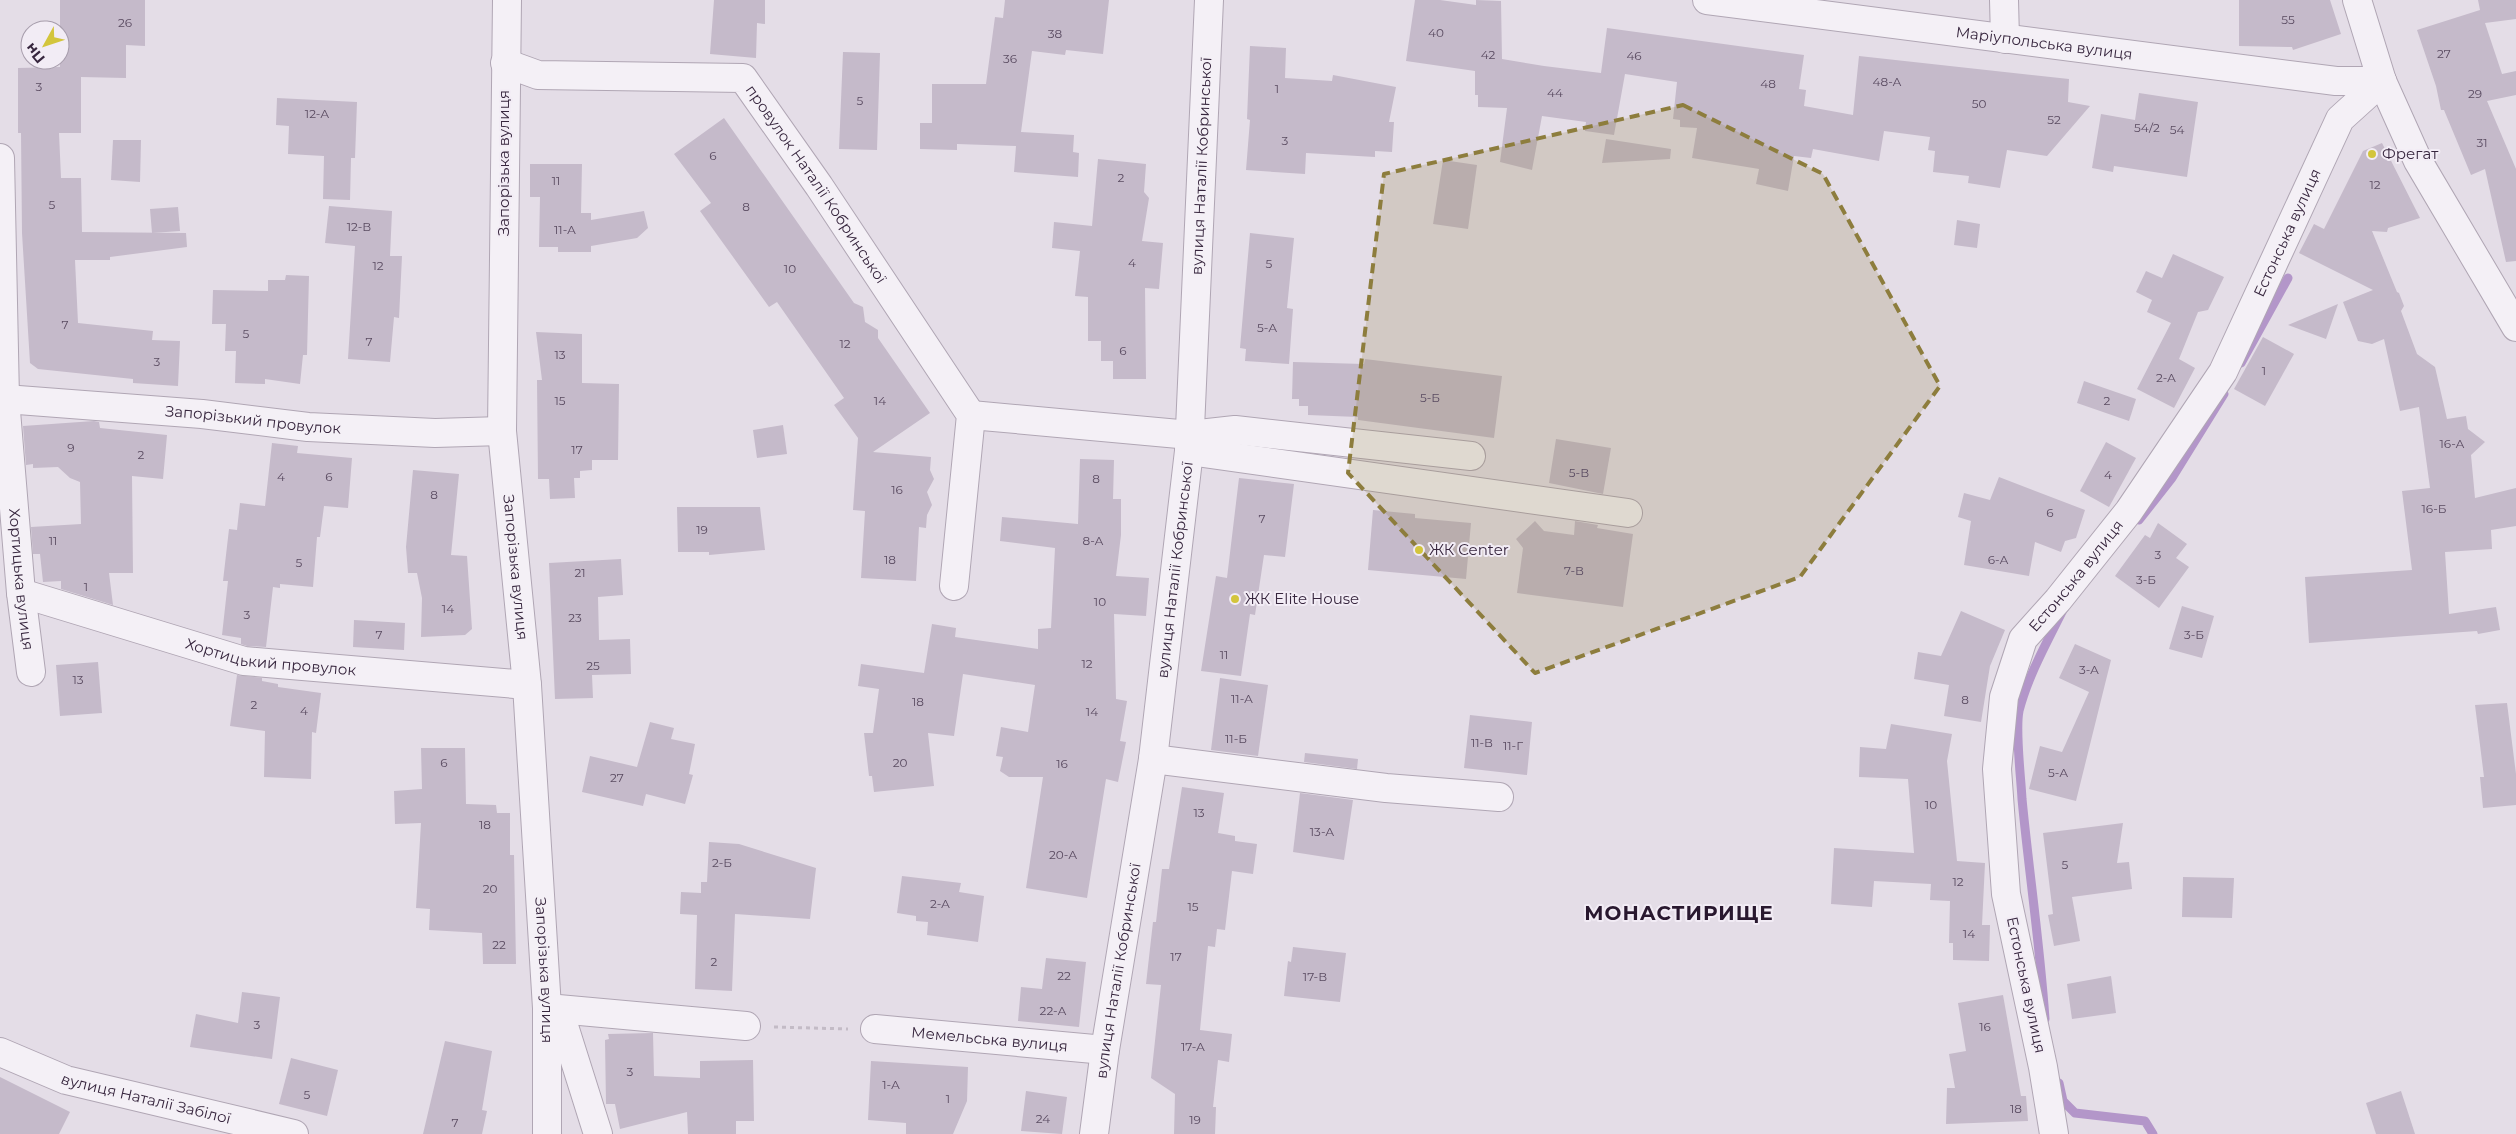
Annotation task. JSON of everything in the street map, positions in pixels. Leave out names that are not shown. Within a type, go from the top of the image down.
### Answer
[{"type":"street","name":"Запорізька вулиця","points":[[507,0],[504,63],[502,431],[526,685],[547,1008],[547,1134]]},
{"type":"street","name":"вулиця Наталії Кобринської","points":[[1094,1134],[1105,1050],[1153,759],[1190,443],[1209,0]]},
{"type":"street","name":"Маріупольська вулиця","points":[[1707,0],[2336,81],[2382,81]]},
{"type":"street","points":[[2004,0],[2005,39]]},
{"type":"street","points":[[2356,0],[2382,81],[2418,161],[2516,327]]},
{"type":"street","name":"провулок Наталії Кобринської","points":[[504,63],[538,75],[743,78],[819,186],[971,415]]},
{"type":"street","name":"Естонська вулиця","points":[[2054,1134],[2043,1068],[2006,894],[1997,769],[2004,697],[2023,638],[2058,600],[2129,511],[2223,372],[2340,119],[2382,81]]},
{"type":"street","name":"Хортицька вулиця","points":[[0,158],[5,399],[21,593],[31,672]]},
{"type":"street","name":"Запорізький провулок","points":[[5,399],[202,414],[308,427],[435,433],[502,431]]},
{"type":"street","points":[[954,586],[971,415],[1190,443],[1628,513]]},
{"type":"street","points":[[1190,443],[1235,430],[1471,456]]},
{"type":"street","name":"Хортицький провулок","points":[[21,593],[244,661],[526,685]]},
{"type":"street","points":[[1153,759],[1386,788],[1499,797]]},
{"type":"street","points":[[547,1008],[746,1026]]},
{"type":"street","points":[[547,1008],[563,1023],[598,1134]]},
{"type":"street","name":"Мемельська вулиця","points":[[875,1030],[1105,1050]]},
{"type":"street","name":"вулиця Наталії Забілої","points":[[0,1052],[66,1080],[294,1134]]},
{"type":"path","points":[[746,1026],[875,1030]]},
{"type":"highlighted area","points":[[1683,105],[1823,174],[1940,386],[1800,577],[1535,673],[1348,473],[1384,174]]},
{"type":"building","points":[[60,0],[145,0],[145,46],[126,45],[126,78],[81,77],[81,133],[59,133],[61,178],[81,178],[82,232],[186,233],[187,247],[110,257],[110,260],[75,260],[78,323],[153,331],[152,340],[180,341],[178,386],[133,383],[133,379],[38,369],[30,363],[22,233],[21,133],[18,133],[18,68],[20,70],[70,70],[70,20],[60,20]]},
{"type":"building","points":[[714,0],[765,0],[765,24],[757,23],[756,58],[710,54]]},
{"type":"building","points":[[1005,0],[1109,0],[1103,54],[1066,50],[1065,55],[1032,51],[1021,132],[1074,135],[1073,152],[1079,153],[1078,177],[1014,172],[1016,146],[957,144],[957,150],[920,149],[920,123],[932,123],[932,84],[986,84],[995,17],[1003,18]]},
{"type":"building","points":[[1415,0],[1440,0],[1476,5],[1476,0],[1501,1],[1502,59],[1544,66],[1601,73],[1607,28],[1804,55],[1799,89],[1806,90],[1804,106],[1853,115],[1859,56],[2069,79],[2068,102],[2090,106],[2047,156],[2007,150],[2000,188],[1968,183],[1969,176],[1933,172],[1935,151],[1928,150],[1930,137],[1884,131],[1879,161],[1813,149],[1811,158],[1794,156],[1788,191],[1756,184],[1759,169],[1692,158],[1697,128],[1680,127],[1680,120],[1673,119],[1677,82],[1625,74],[1614,135],[1585,131],[1586,122],[1542,116],[1532,170],[1500,162],[1507,108],[1478,107],[1478,95],[1475,95],[1475,71],[1406,61]]},
{"type":"building","points":[[2239,0],[2330,0],[2341,34],[2293,50],[2292,47],[2239,46]]},
{"type":"building","points":[[2478,0],[2516,0],[2516,19],[2485,23],[2502,74],[2516,71],[2516,95],[2487,101],[2516,169],[2516,261],[2506,262],[2485,169],[2471,175],[2444,110],[2441,110],[2436,86],[2417,30],[2480,10]]},
{"type":"building","points":[[1250,46],[1286,48],[1285,78],[1332,81],[1333,75],[1396,87],[1389,122],[1394,122],[1392,152],[1375,151],[1375,157],[1306,153],[1305,174],[1246,170],[1250,120],[1247,119]]},
{"type":"building","points":[[843,52],[880,53],[877,150],[839,149]]},
{"type":"building","points":[[2139,93],[2198,102],[2187,177],[2114,166],[2113,172],[2092,168],[2101,114],[2135,120]]},
{"type":"building","points":[[277,98],[357,102],[355,158],[351,158],[350,200],[323,199],[324,156],[288,154],[289,126],[276,125]]},
{"type":"building","points":[[724,118],[854,303],[863,307],[865,322],[878,330],[878,338],[930,413],[873,452],[931,457],[930,470],[934,479],[927,492],[932,505],[927,515],[926,528],[919,527],[916,581],[861,578],[865,511],[853,510],[858,438],[834,405],[844,398],[777,302],[769,307],[700,211],[711,203],[674,154]]},
{"type":"building","points":[[1606,139],[1671,149],[1670,159],[1602,163]]},
{"type":"building","points":[[113,140],[141,140],[140,182],[111,180]]},
{"type":"building","points":[[2382,143],[2420,218],[2388,228],[2387,232],[2372,231],[2404,306],[2401,311],[2417,354],[2435,367],[2447,419],[2466,416],[2468,429],[2485,442],[2471,455],[2475,498],[2516,488],[2516,526],[2491,530],[2492,549],[2445,552],[2449,614],[2496,607],[2500,630],[2478,634],[2477,631],[2309,643],[2305,577],[2412,570],[2402,491],[2430,488],[2419,407],[2400,411],[2384,339],[2372,344],[2358,341],[2343,302],[2373,290],[2299,253],[2314,224],[2324,229],[2363,151]]},
{"type":"building","points":[[1098,159],[1146,164],[1144,192],[1149,198],[1142,241],[1163,243],[1159,289],[1145,288],[1146,379],[1113,379],[1113,361],[1101,361],[1101,341],[1088,341],[1088,297],[1075,296],[1080,251],[1052,248],[1054,222],[1092,226]]},
{"type":"building","points":[[1443,160],[1477,165],[1468,229],[1433,224]]},
{"type":"building","points":[[530,164],[582,164],[581,213],[591,213],[591,220],[644,211],[648,228],[637,238],[591,246],[591,252],[558,252],[558,247],[539,247],[540,197],[530,197]]},
{"type":"building","points":[[329,206],[392,211],[390,256],[402,256],[399,318],[394,317],[390,362],[348,359],[355,246],[325,243]]},
{"type":"building","points":[[178,207],[180,231],[152,233],[150,209]]},
{"type":"building","points":[[1957,220],[1980,224],[1977,248],[1954,245]]},
{"type":"building","points":[[1250,233],[1294,238],[1287,308],[1293,309],[1289,364],[1245,361],[1246,349],[1240,348]]},
{"type":"building","points":[[2173,254],[2224,277],[2208,310],[2198,312],[2179,359],[2195,368],[2174,408],[2137,389],[2171,323],[2147,312],[2152,300],[2136,292],[2146,271],[2162,278]]},
{"type":"building","points":[[286,275],[309,276],[307,355],[303,355],[300,384],[265,379],[265,384],[235,383],[236,351],[225,351],[226,324],[212,324],[213,290],[268,291],[268,280],[285,280]]},
{"type":"building","points":[[2338,304],[2326,339],[2288,325]]},
{"type":"building","points":[[536,332],[582,334],[582,383],[619,384],[618,460],[592,460],[592,470],[580,471],[580,478],[574,478],[575,498],[550,499],[549,479],[538,479],[537,380],[542,380]]},
{"type":"building","points":[[2263,337],[2294,354],[2265,406],[2234,389]]},
{"type":"building","points":[[1365,359],[1502,376],[1494,438],[1358,420],[1358,417],[1308,415],[1308,406],[1299,406],[1299,399],[1292,399],[1293,362],[1364,364]]},
{"type":"building","points":[[2084,381],[2136,399],[2129,421],[2077,403]]},
{"type":"building","points":[[99,422],[100,428],[167,435],[163,479],[132,476],[133,573],[109,573],[113,605],[61,589],[61,581],[43,582],[40,554],[33,554],[31,527],[81,524],[80,482],[70,478],[58,467],[33,468],[33,464],[26,465],[23,426]]},
{"type":"building","points":[[783,425],[787,454],[757,458],[753,430]]},
{"type":"building","points":[[1556,439],[1611,448],[1603,494],[1549,483]]},
{"type":"building","points":[[2106,442],[2136,458],[2109,507],[2080,491]]},
{"type":"building","points":[[272,443],[298,446],[297,453],[352,458],[348,508],[324,506],[320,537],[317,537],[313,587],[280,584],[280,588],[273,587],[266,647],[247,646],[241,644],[241,638],[222,635],[228,581],[223,581],[229,529],[237,530],[240,503],[265,506]]},
{"type":"building","points":[[1080,459],[1114,460],[1113,499],[1121,499],[1121,535],[1116,576],[1149,578],[1146,616],[1114,614],[1116,699],[1127,701],[1120,741],[1126,742],[1118,782],[1106,779],[1087,898],[1026,888],[1043,777],[1009,777],[1000,771],[1003,757],[996,756],[1001,727],[1028,732],[1035,685],[963,674],[954,736],[928,733],[934,786],[874,792],[872,776],[869,776],[864,733],[873,733],[879,689],[858,686],[861,664],[924,673],[932,624],[956,628],[955,637],[1038,649],[1038,629],[1051,628],[1055,548],[1000,541],[1002,517],[1078,524]]},
{"type":"building","points":[[413,470],[459,474],[451,555],[467,556],[472,629],[465,635],[421,637],[422,598],[417,573],[408,573],[406,547]]},
{"type":"building","points":[[1999,477],[2085,510],[2076,538],[2065,541],[2061,552],[2035,542],[2029,576],[1964,565],[1971,521],[1958,517],[1964,493],[1990,500]]},
{"type":"building","points":[[1239,478],[1294,484],[1285,557],[1264,555],[1255,615],[1250,614],[1241,676],[1201,671],[1216,576],[1227,578]]},
{"type":"building","points":[[677,507],[760,507],[765,550],[709,555],[709,552],[678,552]]},
{"type":"building","name":"ЖК Center","points":[[1373,510],[1415,514],[1415,518],[1471,523],[1466,579],[1368,570]]},
{"type":"building","points":[[1535,521],[1544,531],[1574,535],[1575,521],[1598,525],[1597,528],[1633,534],[1623,607],[1517,593],[1523,548],[1516,539]]},
{"type":"building","points":[[2158,523],[2187,544],[2176,558],[2189,567],[2159,608],[2115,576],[2145,535],[2150,538]]},
{"type":"building","points":[[621,559],[623,595],[598,597],[599,640],[630,639],[631,674],[592,675],[593,698],[555,699],[549,563]]},
{"type":"building","points":[[2182,606],[2214,616],[2202,658],[2169,649]]},
{"type":"building","points":[[1961,611],[2005,630],[1990,666],[1981,722],[1944,716],[1949,685],[1914,679],[1918,652],[1941,656]]},
{"type":"building","points":[[354,620],[405,623],[404,650],[353,647]]},
{"type":"building","points":[[2075,644],[2111,660],[2076,801],[2029,789],[2040,746],[2062,752],[2089,692],[2059,678]]},
{"type":"building","points":[[98,662],[102,713],[60,716],[56,665]]},
{"type":"building","points":[[237,675],[262,678],[262,681],[278,684],[278,687],[321,693],[316,733],[312,732],[311,779],[264,777],[265,731],[230,726]]},
{"type":"building","points":[[1220,678],[1268,685],[1258,756],[1211,750]]},
{"type":"building","points":[[2507,703],[2516,774],[2516,805],[2483,808],[2480,777],[2484,777],[2475,705]]},
{"type":"building","points":[[1470,715],[1532,722],[1527,775],[1464,768]]},
{"type":"building","points":[[650,722],[674,728],[671,739],[695,744],[689,774],[693,775],[685,804],[646,794],[643,806],[582,792],[590,756],[637,767]]},
{"type":"building","points":[[1891,724],[1952,734],[1947,761],[1957,861],[1985,863],[1982,925],[1990,925],[1989,961],[1953,960],[1953,943],[1949,943],[1950,901],[1930,900],[1931,884],[1874,881],[1872,907],[1831,904],[1834,848],[1914,853],[1908,779],[1859,777],[1860,747],[1886,749]]},
{"type":"building","points":[[421,748],[465,748],[466,804],[496,805],[497,813],[510,813],[510,855],[514,855],[516,964],[483,964],[482,933],[429,930],[430,909],[416,908],[421,823],[395,824],[394,791],[422,789]]},
{"type":"building","points":[[1305,753],[1358,759],[1357,769],[1304,762]]},
{"type":"building","points":[[1182,787],[1224,793],[1218,833],[1235,836],[1235,841],[1257,844],[1253,874],[1232,871],[1225,930],[1217,929],[1215,947],[1208,946],[1200,1030],[1232,1034],[1229,1062],[1218,1060],[1213,1107],[1216,1107],[1215,1134],[1174,1134],[1175,1094],[1151,1078],[1161,985],[1146,984],[1153,922],[1156,922],[1162,869],[1169,869]]},
{"type":"building","points":[[1300,793],[1353,800],[1344,860],[1293,852]]},
{"type":"building","points":[[2123,823],[2117,863],[2129,862],[2132,889],[2072,897],[2080,941],[2054,946],[2048,915],[2053,914],[2043,833]]},
{"type":"building","points":[[709,842],[739,844],[816,868],[810,919],[735,914],[732,991],[695,989],[697,915],[680,914],[681,892],[701,893],[701,882],[707,882]]},
{"type":"building","points":[[902,876],[961,883],[959,892],[984,896],[978,942],[927,935],[928,922],[916,921],[916,916],[897,913]]},
{"type":"building","points":[[2183,877],[2234,878],[2232,918],[2182,917]]},
{"type":"building","points":[[1293,947],[1346,953],[1340,1002],[1284,996],[1288,961],[1291,962]]},
{"type":"building","points":[[1046,958],[1086,962],[1079,1027],[1018,1021],[1021,987],[1042,989]]},
{"type":"building","points":[[2111,976],[2116,1013],[2072,1019],[2067,984]]},
{"type":"building","points":[[242,992],[280,997],[272,1059],[190,1047],[196,1014],[238,1023]]},
{"type":"building","points":[[2003,995],[2021,1096],[2026,1096],[2028,1121],[1946,1124],[1947,1088],[1955,1088],[1949,1054],[1966,1051],[1958,1003]]},
{"type":"building","points":[[653,1033],[654,1076],[700,1078],[700,1061],[753,1060],[754,1121],[736,1121],[736,1134],[688,1134],[687,1112],[620,1129],[615,1104],[606,1104],[605,1040],[609,1039],[608,1034]]},
{"type":"building","points":[[445,1041],[492,1051],[482,1110],[487,1111],[482,1134],[423,1134]]},
{"type":"building","points":[[291,1058],[338,1070],[327,1116],[279,1104]]},
{"type":"building","points":[[871,1061],[968,1067],[967,1101],[953,1134],[906,1134],[906,1123],[868,1120]]},
{"type":"building","points":[[0,1077],[70,1112],[59,1134],[0,1134]]},
{"type":"building","points":[[1026,1091],[1067,1097],[1062,1134],[1021,1131]]},
{"type":"building","points":[[2401,1091],[2415,1134],[2376,1134],[2366,1103]]},
{"type":"waterway","points":[[2241,363],[2288,278]]},
{"type":"waterway","points":[[2139,520],[2172,478],[2224,394]]},
{"type":"waterway","points":[[2045,1019],[2022,799],[2018,719],[2023,698],[2033,672],[2063,610]]},
{"type":"waterway","points":[[2059,1083],[2063,1101],[2075,1113],[2145,1121],[2153,1134]]},
{"type":"place","name":"Фрегат","points":[[2372,154]]},
{"type":"place","name":"ЖК Center","points":[[1419,550]]},
{"type":"place","name":"ЖК Elite House","points":[[1235,599]]},
{"type":"district","name":"МОНАСТИРИЩЕ","points":[[1679,913]]}]
